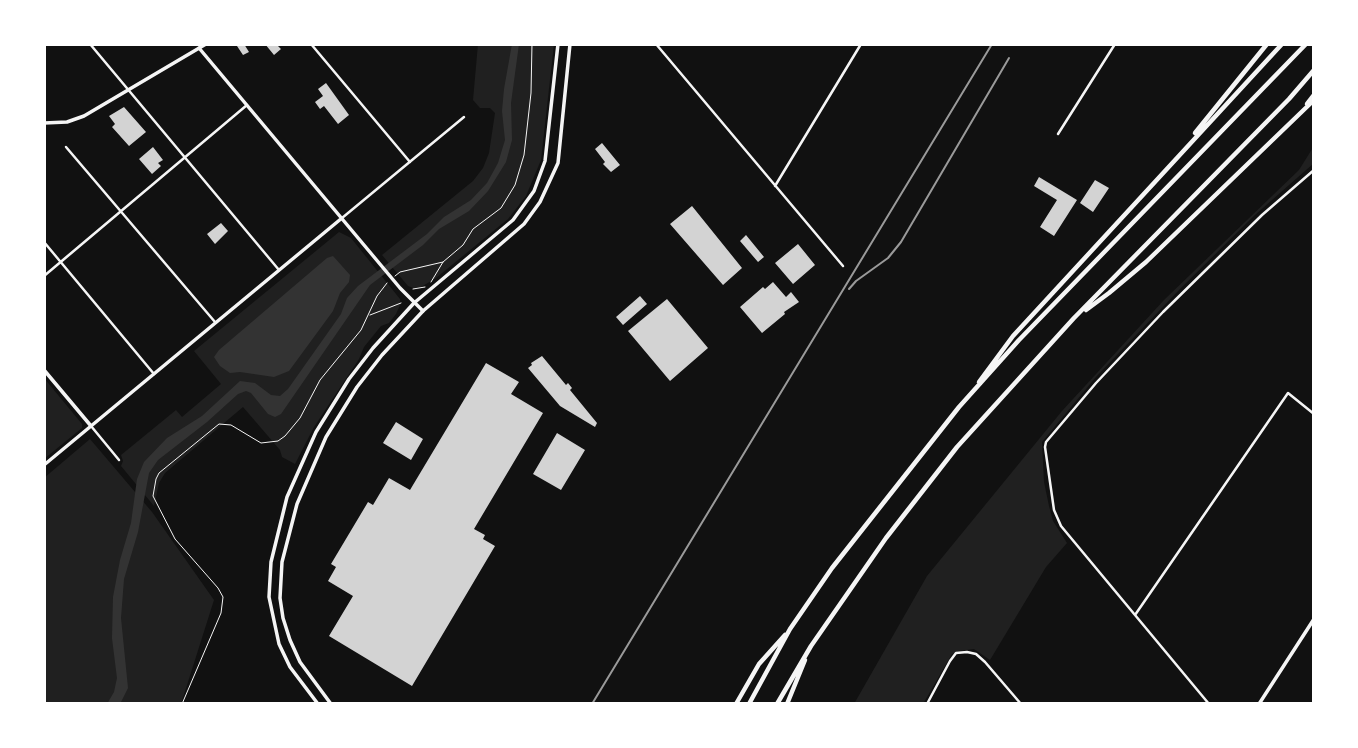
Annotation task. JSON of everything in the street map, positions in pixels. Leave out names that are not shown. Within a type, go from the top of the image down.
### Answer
[{"type":"highway","points":[[1183,148],[1267,44]]},
{"type":"highway","points":[[749,704],[790,629],[832,568],[1013,336],[1183,148],[1282,44]]},
{"type":"highway","points":[[959,407],[1019,340],[1306,44]]},
{"type":"highway","points":[[777,704],[811,646],[886,538],[957,447],[1074,318],[1289,99],[1314,70]]},
{"type":"highway","points":[[1074,318],[1146,262],[1314,98]]},
{"type":"highway","points":[[736,704],[759,664],[790,629]]},
{"type":"highway","points":[[787,704],[811,646]]},
{"type":"main road","points":[[44,123],[67,122],[84,116],[206,44]]},
{"type":"main road","points":[[318,704],[290,667],[279,644],[269,597],[277,531],[299,468],[334,402],[373,348],[414,303],[513,220],[534,191],[545,160],[558,44]]},
{"type":"main road","points":[[331,704],[300,662],[283,618],[280,597],[288,535],[310,471],[337,418],[382,355],[423,311],[517,231],[533,213],[558,163],[570,44]]},
{"type":"main road","points":[[199,48],[400,288],[423,311]]},
{"type":"main road","points":[[44,465],[342,218]]},
{"type":"main road","points":[[44,370],[91,426]]},
{"type":"main road","points":[[1259,704],[1314,619]]},
{"type":"street","points":[[90,44],[279,270]]},
{"type":"street","points":[[195,44],[199,48]]},
{"type":"street","points":[[311,44],[410,162]]},
{"type":"street","points":[[656,44],[843,266]]},
{"type":"street","points":[[775,186],[861,44]]},
{"type":"street","points":[[1058,134],[1115,44]]},
{"type":"street","points":[[44,276],[247,105]]},
{"type":"street","points":[[342,218],[464,117]]},
{"type":"street","points":[[66,147],[215,322]]},
{"type":"street","points":[[1209,704],[1061,526],[1054,510],[1045,447],[1046,442],[1096,383],[1163,312],[1258,218],[1314,170]]},
{"type":"street","points":[[44,242],[153,374]]},
{"type":"street","points":[[1135,615],[1288,393],[1314,414]]},
{"type":"street","points":[[91,426],[119,460]]},
{"type":"street","points":[[927,704],[956,653],[967,652],[976,654],[985,662],[1021,704]]},
{"type":"path","points":[[413,289],[421,289],[429,284],[443,262],[463,245],[479,223],[501,208],[515,185],[524,155],[531,93],[532,44]]},
{"type":"path","points":[[182,704],[221,613],[223,597],[176,539],[153,496],[159,473],[219,424],[231,425],[261,443],[278,441],[300,418],[320,380],[353,341],[387,283],[400,272],[443,262]]},
{"type":"path","points":[[368,316],[401,303]]},
{"type":"shaded area","points":[[478,44],[554,44],[541,160],[526,196],[508,219],[436,278],[421,287],[413,288],[408,286],[382,255],[473,181],[483,168],[489,153],[495,113],[490,108],[480,108],[473,100]]},
{"type":"shaded area","points":[[512,44],[519,44],[511,103],[512,140],[506,162],[488,191],[469,211],[439,229],[423,245],[370,285],[281,414],[275,417],[268,414],[251,393],[246,391],[238,394],[158,460],[149,473],[138,532],[124,579],[121,618],[128,688],[120,704],[107,704],[114,692],[117,678],[112,638],[113,597],[131,523],[137,479],[144,462],[167,438],[202,416],[240,381],[255,383],[271,395],[280,396],[288,389],[341,314],[347,298],[358,286],[427,234],[444,217],[471,200],[487,183],[498,163],[505,140],[502,111]]},
{"type":"shaded area","points":[[1314,146],[1314,163],[1255,215],[1180,289],[1096,377],[1042,442],[1044,482],[1049,506],[1053,521],[1067,543],[1046,567],[990,660],[974,649],[952,654],[923,704],[854,704],[927,576],[1062,411],[1164,300],[1299,170]]},
{"type":"shaded area","points":[[339,232],[351,238],[400,299],[400,305],[389,323],[381,326],[364,347],[359,359],[314,427],[295,464],[282,457],[280,450],[243,407],[165,473],[159,483],[154,506],[121,466],[121,455],[176,410],[182,417],[221,384],[194,351]]},
{"type":"shaded area","points":[[333,256],[350,275],[349,282],[340,293],[333,311],[289,371],[274,377],[230,373],[220,366],[214,357],[219,350],[327,258]]},
{"type":"shaded area","points":[[44,378],[82,424],[82,428],[44,459]]},
{"type":"shaded area","points":[[90,439],[152,512],[214,600],[181,704],[44,704],[44,478]]},
{"type":"building","points":[[244,44],[249,52],[243,55],[237,46]]},
{"type":"building","points":[[265,44],[282,44],[278,46],[281,49],[274,55]]},
{"type":"building","points":[[326,83],[349,115],[338,124],[324,106],[320,109],[315,102],[323,96],[318,89]]},
{"type":"building","points":[[124,107],[146,132],[129,146],[112,127],[115,124],[109,116]]},
{"type":"building","points":[[602,143],[620,165],[611,172],[595,149]]},
{"type":"building","points":[[153,147],[163,160],[158,163],[161,166],[152,174],[139,159]]},
{"type":"building","points":[[1039,177],[1077,200],[1054,236],[1040,227],[1057,200],[1034,186]]},
{"type":"building","points":[[1095,180],[1109,188],[1093,212],[1080,203]]},
{"type":"building","points":[[692,206],[742,268],[723,285],[670,224]]},
{"type":"building","points":[[221,223],[228,231],[215,244],[207,234]]},
{"type":"building","points":[[746,235],[764,257],[758,262],[740,241]]},
{"type":"building","points":[[798,244],[815,265],[793,284],[775,263]]},
{"type":"building","points":[[773,282],[786,297],[791,292],[799,302],[762,333],[740,307]]},
{"type":"building","points":[[640,296],[647,304],[623,325],[616,317]]},
{"type":"building","points":[[667,299],[708,348],[670,381],[628,331]]},
{"type":"building","points":[[542,356],[566,385],[568,383],[572,388],[570,390],[597,423],[595,427],[560,406],[528,368]]},
{"type":"building","points":[[486,363],[519,382],[511,394],[543,413],[474,529],[485,535],[483,539],[495,546],[412,686],[329,636],[353,596],[328,581],[336,567],[331,564],[368,502],[373,505],[389,478],[410,490]]},
{"type":"building","points":[[396,422],[423,439],[411,460],[383,443]]},
{"type":"building","points":[[557,433],[585,450],[561,490],[533,474]]},
{"type":"railway","points":[[592,704],[992,44]]},
{"type":"railway","points":[[849,289],[888,258],[901,242],[1009,58]]}]
